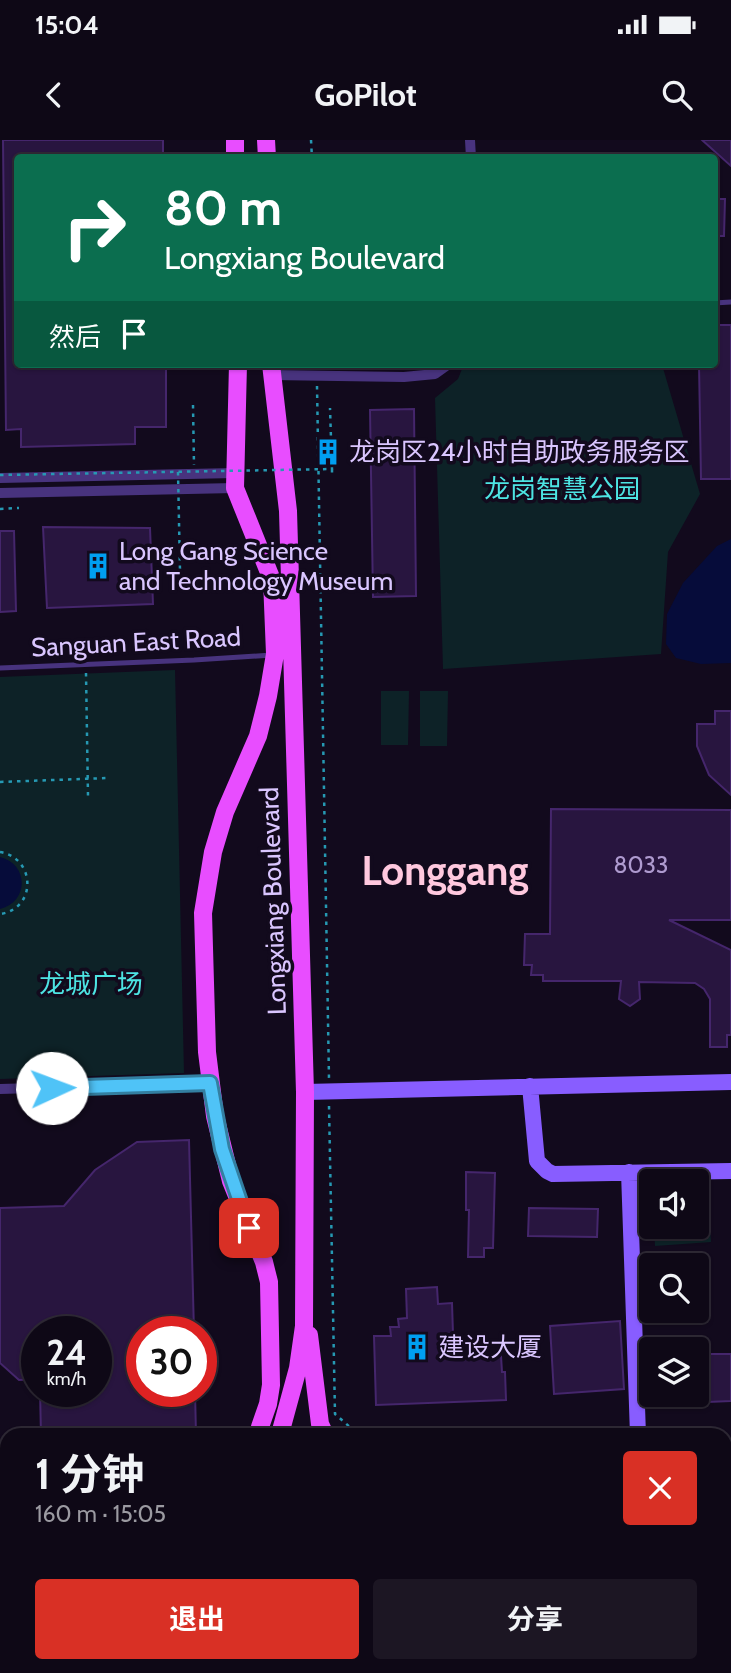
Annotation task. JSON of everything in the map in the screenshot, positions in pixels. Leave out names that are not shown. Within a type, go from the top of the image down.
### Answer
[{"type":"main road","name":"Longxiang Boulevard","points":[[238,368],[235,481],[272,580],[275,654],[258,736],[218,832],[203,913],[210,1083],[231,1181],[264,1262],[269,1282],[271,1384],[260,1428]]},
{"type":"main road","name":"Longxiang Boulevard","points":[[271,370],[288,511],[305,1091],[306,1304],[298,1368],[283,1428]]},
{"type":"main road","points":[[306,1304],[322,1428]]},
{"type":"street","points":[[271,370],[404,377],[435,374],[443,368]]},
{"type":"street","points":[[0,477],[235,481]]},
{"type":"street","points":[[0,493],[235,481]]},
{"type":"street","points":[[305,1091],[731,1082]]},
{"type":"street","points":[[0,1089],[210,1083]]},
{"type":"street","points":[[530,1086],[535,1152],[542,1167],[559,1174],[731,1171]]},
{"type":"street","points":[[629,1172],[638,1428]]},
{"type":"lane","name":"Sanguan East Road","points":[[0,668],[275,654]]},
{"type":"path","points":[[316,374],[335,1414],[351,1428]]},
{"type":"path","points":[[193,405],[194,471]]},
{"type":"path","points":[[330,408],[332,477]]},
{"type":"path","points":[[0,477],[332,469]]},
{"type":"path","points":[[178,472],[180,571]]},
{"type":"path","points":[[0,509],[19,508]]},
{"type":"path","points":[[86,664],[88,796]]},
{"type":"path","points":[[0,782],[108,778]]},
{"type":"path","points":[[0,852],[19,860],[29,882],[20,905],[0,914]]},
{"type":"green space","name":"龙岗智慧公园","points":[[462,368],[663,368],[700,494],[668,552],[661,654],[443,669],[435,398],[458,379]]},
{"type":"green space","name":"龙城广场","points":[[175,670],[184,1073],[0,1079],[0,677]]},
{"type":"green space","points":[[381,691],[409,691],[408,745],[381,745]]},
{"type":"green space","points":[[420,691],[448,691],[447,746],[420,746]]},
{"type":"green space","points":[[709,1214],[711,1242],[655,1246],[655,1239],[709,1239]]},
{"type":"shaded area","points":[[731,539],[731,663],[701,664],[676,658],[666,644],[667,614],[683,583],[717,546]]},
{"type":"shaded area","points":[[0,857],[16,867],[22,883],[16,899],[0,909]]},
{"type":"building","points":[[3,140],[163,140],[163,154],[14,154],[14,368],[166,368],[166,427],[135,427],[135,444],[21,447],[21,429],[6,430]]},
{"type":"building","points":[[702,140],[731,140],[731,166]]},
{"type":"building","points":[[718,199],[725,199],[724,236],[718,236]]},
{"type":"building","points":[[718,325],[731,325],[731,479],[701,479],[699,368],[718,368]]},
{"type":"building","points":[[414,409],[416,596],[373,597],[370,410]]},
{"type":"building","name":"Long Gang Science and Technology Museum","points":[[43,527],[150,528],[153,604],[47,608]]},
{"type":"building","points":[[0,531],[14,531],[16,611],[0,612]]},
{"type":"building","points":[[715,711],[731,711],[731,795],[709,775],[697,746],[697,724],[715,724]]},
{"type":"building","points":[[551,809],[731,810],[731,920],[669,920],[731,950],[731,1035],[727,1035],[727,1047],[710,1047],[710,999],[704,989],[695,983],[639,982],[640,999],[630,1006],[619,999],[621,981],[543,981],[543,975],[531,975],[532,965],[524,965],[525,934],[550,934]]},
{"type":"building","points":[[189,1140],[194,1316],[126,1316],[126,1407],[195,1407],[196,1428],[41,1428],[40,1407],[112,1407],[112,1316],[21,1316],[21,1380],[0,1363],[0,1208],[64,1206],[95,1170],[137,1142]]},
{"type":"building","points":[[466,1172],[495,1173],[493,1248],[484,1248],[484,1257],[468,1257],[469,1210],[466,1210]]},
{"type":"building","points":[[529,1208],[598,1209],[597,1237],[528,1236]]},
{"type":"building","name":"建设大厦","points":[[437,1287],[438,1304],[452,1303],[453,1334],[462,1350],[478,1357],[501,1356],[502,1372],[505,1372],[506,1400],[376,1405],[374,1336],[391,1336],[390,1327],[399,1327],[398,1319],[407,1318],[406,1289]]},
{"type":"building","points":[[620,1321],[624,1389],[554,1394],[550,1326]]},
{"type":"building","points":[[709,1354],[731,1354],[731,1401],[709,1402]]},
{"type":"place","name":"龙岗区24小时自助政务服务区","points":[[328,452]]},
{"type":"place","name":"Long Gang Science and Technology Museum","points":[[98,566]]},
{"type":"place","name":"建设大厦","points":[[417,1347]]},
{"type":"district","name":"Longgang","points":[[445,871]]},
{"type":"route","points":[[52,1088],[210,1083],[222,1149],[249,1228]]}]
